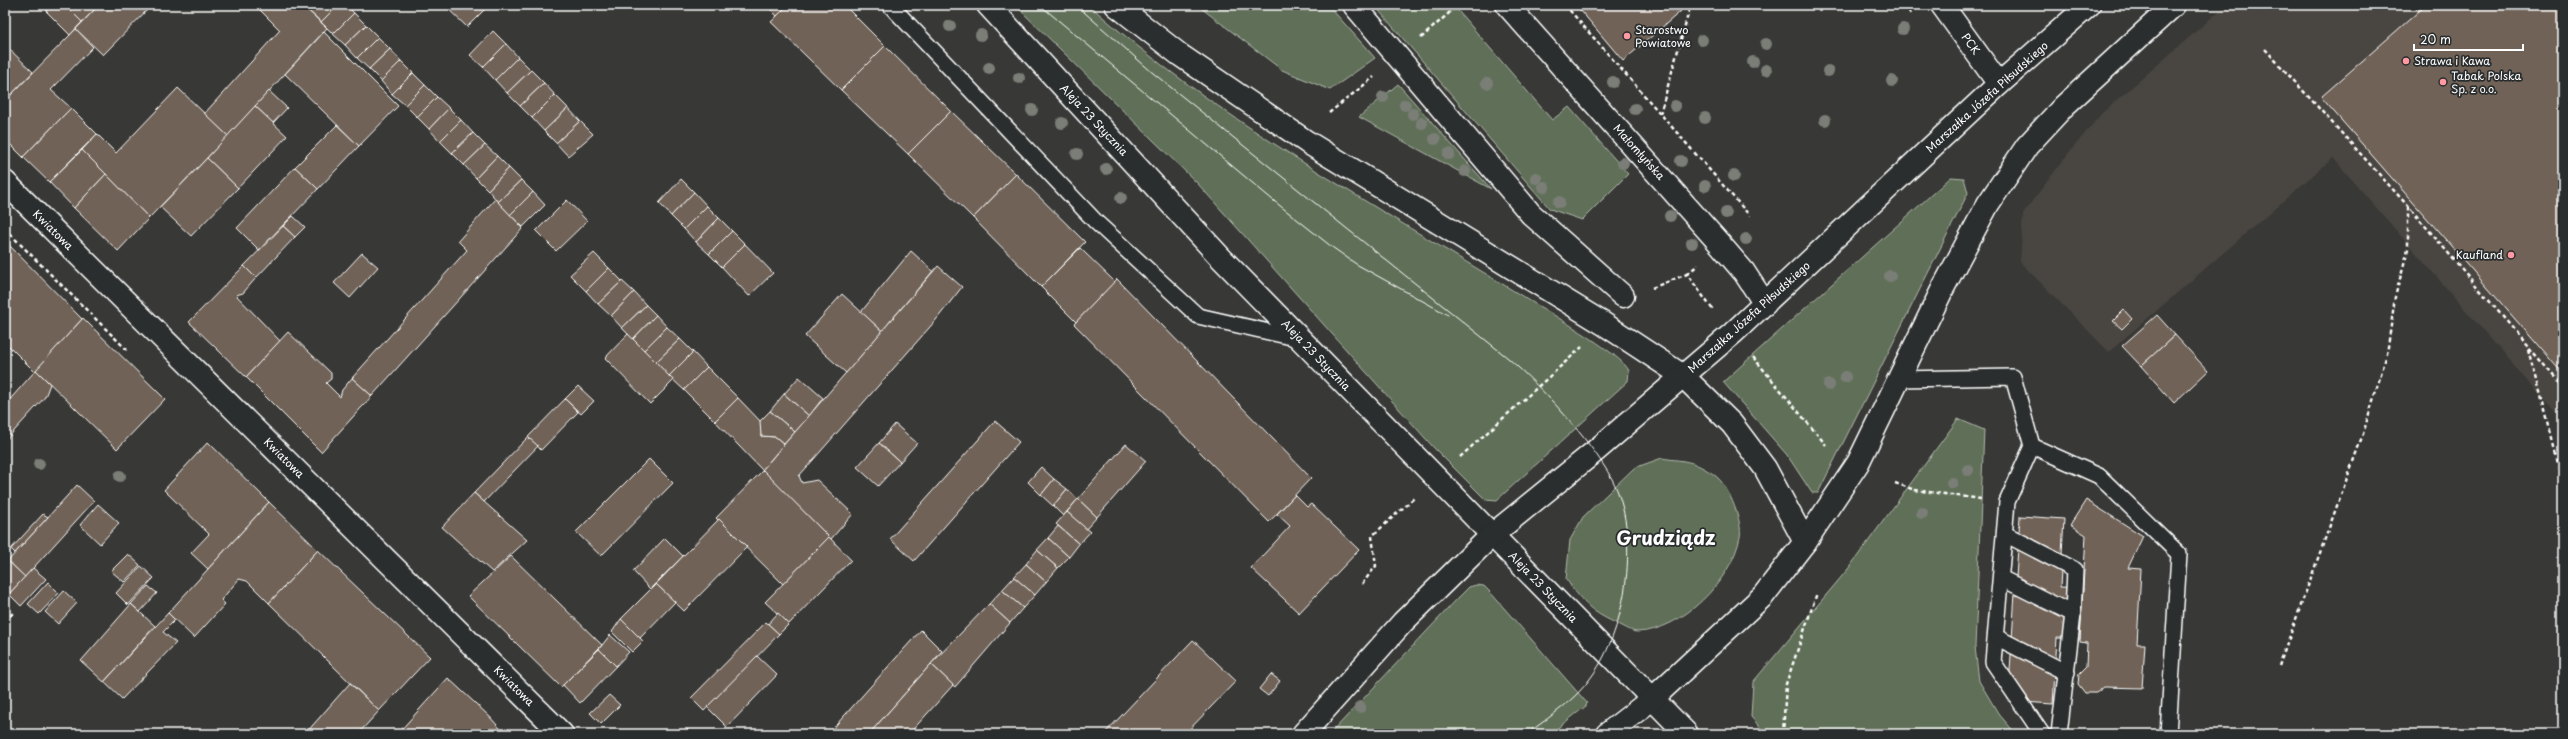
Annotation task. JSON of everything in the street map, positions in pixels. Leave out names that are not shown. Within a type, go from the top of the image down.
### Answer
[{"type":"street","name":"Aleja 23 Stycznia","points":[[988,5],[1221,258],[1687,734]]},
{"type":"street","points":[[1116,5],[1180,55],[1307,142],[1604,324],[1683,376],[1732,424],[1765,468],[1805,542]]},
{"type":"street","points":[[1354,5],[1531,214],[1623,296]]},
{"type":"street","name":"Małomłyńska","points":[[1507,5],[1720,244],[1744,272],[1765,304]]},
{"type":"street","name":"PCK","points":[[1942,5],[2000,84]]},
{"type":"street","name":"Marszałka Józefa Piłsudskiego","points":[[1303,734],[1403,622],[1492,535],[1733,333],[2000,84],[2089,5]]},
{"type":"street","points":[[1607,734],[1652,698],[1763,596],[1805,542],[1858,463],[1898,379],[1988,204],[2027,146],[2086,86],[2174,5]]},
{"type":"street","name":"Kwiatowa","points":[[5,182],[562,734]]},
{"type":"lane","points":[[890,5],[1096,222],[1198,316],[1301,340]]},
{"type":"lane","points":[[1898,379],[2013,377],[2032,446],[2007,502],[2002,578],[1993,662],[2042,734]]},
{"type":"lane","points":[[2032,446],[2099,476],[2178,554],[2168,734]]},
{"type":"lane","points":[[2005,534],[2076,570],[2067,673],[2059,734]]},
{"type":"lane","points":[[2002,578],[2073,614]]},
{"type":"lane","points":[[1996,637],[2067,673]]},
{"type":"path","points":[[1565,5],[1750,216]]},
{"type":"path","points":[[1660,114],[1689,11],[1684,5]]},
{"type":"path","points":[[2265,49],[2408,206],[2563,387]]},
{"type":"path","points":[[2279,666],[2364,434],[2387,354],[2395,297],[2408,249],[2408,206]]},
{"type":"path","points":[[1623,296],[1662,286],[1687,274],[1704,298],[1826,445]]},
{"type":"path","points":[[1362,584],[1376,566],[1372,536],[1582,346]]},
{"type":"path","points":[[2529,349],[2563,482]]},
{"type":"path","points":[[1895,483],[1915,490],[2007,502]]},
{"type":"path","points":[[1783,734],[1786,684],[1817,593]]},
{"type":"path","points":[[5,621],[14,612]]},
{"type":"shaded area","points":[[2226,5],[2563,5],[2563,422],[2333,158],[2109,352],[2020,262],[2023,213],[2067,155],[2101,114]]},
{"type":"green space","points":[[1015,5],[1089,5],[1139,47],[1191,87],[1244,124],[1355,195],[1598,343],[1624,364],[1629,371],[1628,381],[1497,500],[1485,499],[1434,448],[1198,184]]},
{"type":"green space","points":[[1197,5],[1328,5],[1375,58],[1330,90],[1282,70]]},
{"type":"green space","points":[[1374,5],[1453,5],[1552,120],[1569,107],[1628,174],[1582,220],[1550,209]]},
{"type":"green space","points":[[1398,84],[1491,189],[1359,117]]},
{"type":"green space","points":[[1951,177],[1964,178],[1968,193],[1818,493],[1812,493],[1787,455],[1723,382]]},
{"type":"green space","points":[[1958,419],[1984,430],[1975,647],[1979,681],[1998,713],[2016,734],[1766,734],[1751,717],[1753,682],[1848,569]]},
{"type":"green space","points":[[1662,458],[1698,465],[1718,478],[1731,497],[1737,514],[1740,537],[1735,553],[1727,570],[1716,586],[1702,600],[1687,613],[1671,623],[1654,629],[1635,632],[1595,612],[1584,602],[1566,579],[1570,540],[1583,517],[1634,468]]},
{"type":"green space","points":[[1476,585],[1484,586],[1490,592],[1587,703],[1586,706],[1550,734],[1330,734],[1458,598],[1469,587]]},
{"type":"building","points":[[52,5],[65,5],[82,22],[70,35],[46,11]]},
{"type":"building","points":[[65,5],[89,5],[94,10],[82,22]]},
{"type":"building","points":[[99,5],[151,6],[103,55],[76,29]]},
{"type":"building","points":[[261,5],[302,5],[327,28],[228,136],[204,114],[280,30],[258,8]]},
{"type":"building","points":[[302,5],[314,5],[309,11]]},
{"type":"building","points":[[314,5],[338,5],[321,22],[309,11]]},
{"type":"building","points":[[338,5],[346,5],[354,13],[333,34],[321,22]]},
{"type":"building","points":[[444,5],[489,5],[467,27]]},
{"type":"building","points":[[766,5],[788,5],[777,16]]},
{"type":"building","points":[[788,5],[844,5],[885,46],[841,90],[771,22]]},
{"type":"building","name":"Starostwo Powiatowe","points":[[1576,5],[1676,5],[1681,11],[1623,61]]},
{"type":"building","points":[[2413,5],[2426,5],[2419,11]]},
{"type":"building","name":"Kaufland","points":[[2426,5],[2563,5],[2563,374],[2321,97]]},
{"type":"building","points":[[354,13],[366,25],[345,45],[333,34]]},
{"type":"building","points":[[366,25],[378,37],[357,58],[345,45]]},
{"type":"building","points":[[76,29],[93,47],[51,90],[71,108],[23,157],[5,139],[5,101]]},
{"type":"building","points":[[493,31],[506,44],[483,67],[470,55]]},
{"type":"building","points":[[324,32],[398,106],[359,146],[285,74]]},
{"type":"building","points":[[378,37],[390,49],[369,69],[357,58]]},
{"type":"building","points":[[506,44],[518,57],[495,80],[483,67]]},
{"type":"building","points":[[5,45],[33,72],[5,101]]},
{"type":"building","points":[[885,46],[951,111],[908,154],[841,90]]},
{"type":"building","points":[[390,49],[401,61],[381,81],[369,69]]},
{"type":"building","points":[[518,57],[531,70],[507,93],[495,80]]},
{"type":"building","points":[[401,61],[413,73],[392,94],[381,81]]},
{"type":"building","points":[[531,70],[544,83],[520,106],[507,93]]},
{"type":"building","points":[[413,73],[425,85],[405,105],[392,94]]},
{"type":"building","points":[[544,83],[555,95],[532,118],[520,106]]},
{"type":"building","points":[[425,85],[437,97],[417,117],[405,105]]},
{"type":"building","points":[[178,88],[228,136],[149,218],[82,150],[97,134],[116,153]]},
{"type":"building","points":[[269,91],[287,108],[273,123],[255,106]]},
{"type":"building","points":[[555,95],[568,108],[544,131],[532,118]]},
{"type":"building","points":[[437,97],[449,108],[429,129],[417,117]]},
{"type":"building","points":[[255,106],[287,136],[238,188],[207,158]]},
{"type":"building","points":[[71,108],[97,134],[49,182],[23,157]]},
{"type":"building","points":[[449,108],[461,120],[440,141],[429,129]]},
{"type":"building","points":[[568,108],[580,121],[556,143],[544,131]]},
{"type":"building","points":[[951,111],[1016,174],[973,218],[908,154]]},
{"type":"building","points":[[461,120],[473,133],[452,153],[440,141]]},
{"type":"building","points":[[580,121],[593,134],[568,156],[556,143]]},
{"type":"building","points":[[337,125],[359,146],[318,189],[295,167]]},
{"type":"building","points":[[473,133],[485,145],[464,165],[452,153]]},
{"type":"building","points":[[485,145],[497,156],[476,178],[464,165]]},
{"type":"building","points":[[82,150],[106,174],[74,208],[49,182]]},
{"type":"building","points":[[497,156],[509,168],[488,190],[476,178]]},
{"type":"building","points":[[207,158],[238,188],[191,236],[160,207]]},
{"type":"building","points":[[295,167],[318,189],[259,250],[237,228]]},
{"type":"building","points":[[509,168],[521,180],[498,202],[488,190]]},
{"type":"building","points":[[106,174],[149,218],[118,251],[74,208]]},
{"type":"building","points":[[1016,174],[1085,242],[1041,287],[973,218]]},
{"type":"building","points":[[681,179],[694,192],[671,216],[659,203]]},
{"type":"building","points":[[521,180],[533,192],[510,215],[498,202]]},
{"type":"building","points":[[533,192],[545,205],[523,227],[510,215]]},
{"type":"building","points":[[694,192],[707,206],[684,229],[671,216]]},
{"type":"building","points":[[495,199],[523,228],[372,396],[352,378],[467,250],[458,241]]},
{"type":"building","points":[[567,200],[587,221],[556,251],[536,231]]},
{"type":"building","points":[[707,206],[719,218],[696,242],[684,229]]},
{"type":"building","points":[[293,216],[305,227],[295,237],[283,226]]},
{"type":"building","points":[[719,218],[732,231],[709,254],[696,242]]},
{"type":"building","points":[[283,226],[295,237],[256,278],[244,266]]},
{"type":"building","points":[[732,231],[745,244],[722,267],[709,254]]},
{"type":"building","points":[[5,241],[82,319],[35,372],[5,342]]},
{"type":"building","points":[[745,244],[773,273],[749,296],[722,267]]},
{"type":"building","points":[[1080,248],[1115,282],[1076,322],[1041,287]]},
{"type":"building","points":[[911,251],[933,271],[882,331],[861,312]]},
{"type":"building","points":[[362,253],[378,267],[350,298],[334,283]]},
{"type":"building","points":[[594,253],[609,268],[586,291],[570,275]]},
{"type":"building","points":[[244,266],[256,278],[243,293],[236,295],[280,341],[246,377],[189,322]]},
{"type":"building","points":[[938,266],[962,287],[936,320],[799,476],[802,483],[817,480],[853,514],[831,539],[762,470]]},
{"type":"building","points":[[609,268],[622,281],[598,304],[586,291]]},
{"type":"building","points":[[1117,279],[1311,478],[1269,522],[1074,324]]},
{"type":"building","points":[[622,281],[634,292],[611,316],[598,304]]},
{"type":"building","points":[[634,292],[646,305],[622,328],[611,316]]},
{"type":"building","points":[[842,294],[882,331],[846,373],[805,336]]},
{"type":"building","points":[[646,305],[656,315],[633,339],[622,328]]},
{"type":"building","points":[[2124,310],[2132,319],[2122,329],[2113,321]]},
{"type":"building","points":[[656,315],[667,327],[644,350],[633,339]]},
{"type":"building","points":[[2157,315],[2175,335],[2141,366],[2122,346]]},
{"type":"building","points":[[83,318],[165,399],[117,449],[36,370]]},
{"type":"building","points":[[667,327],[680,339],[656,362],[644,350]]},
{"type":"building","points":[[288,332],[331,373],[331,379],[326,383],[340,397],[342,390],[352,378],[372,396],[321,452],[246,377]]},
{"type":"building","points":[[628,334],[674,380],[650,404],[605,358]]},
{"type":"building","points":[[2175,335],[2208,371],[2174,403],[2141,366]]},
{"type":"building","points":[[680,339],[693,352],[669,376],[656,362]]},
{"type":"building","points":[[693,352],[707,367],[684,390],[669,376]]},
{"type":"building","points":[[707,367],[738,398],[715,421],[684,390]]},
{"type":"building","points":[[36,370],[50,384],[45,397],[5,441],[5,405]]},
{"type":"building","points":[[799,377],[823,398],[809,416],[784,394]]},
{"type":"building","points":[[578,386],[594,401],[581,414],[565,399]]},
{"type":"building","points":[[784,394],[809,416],[795,432],[770,411]]},
{"type":"building","points":[[738,398],[762,423],[761,436],[776,437],[784,444],[762,470],[715,421]]},
{"type":"building","points":[[565,399],[578,412],[541,450],[528,437]]},
{"type":"building","points":[[770,411],[795,432],[784,444],[776,437],[761,436],[760,421]]},
{"type":"building","points":[[995,421],[1019,442],[914,561],[890,539]]},
{"type":"building","points":[[895,424],[917,443],[900,462],[879,443]]},
{"type":"building","points":[[528,437],[538,446],[484,502],[474,493]]},
{"type":"building","points":[[208,442],[269,502],[208,569],[191,553],[209,534],[164,490]]},
{"type":"building","points":[[879,443],[900,462],[878,486],[857,467]]},
{"type":"building","points":[[1126,444],[1146,461],[1097,517],[1078,499]]},
{"type":"building","points":[[649,459],[673,483],[601,556],[576,532]]},
{"type":"building","points":[[1041,467],[1054,479],[1041,495],[1028,482]]},
{"type":"building","points":[[763,470],[829,537],[783,584],[716,518]]},
{"type":"building","points":[[1054,479],[1067,489],[1053,506],[1041,495]]},
{"type":"building","points":[[77,485],[94,501],[25,577],[8,561]]},
{"type":"building","points":[[1067,489],[1078,499],[1063,516],[1053,506]]},
{"type":"building","points":[[474,493],[527,540],[492,572],[442,527]]},
{"type":"building","points":[[1295,495],[1307,507],[1311,504],[1359,550],[1299,613],[1251,568],[1290,526],[1277,514]]},
{"type":"building","points":[[1078,499],[1097,517],[1086,529],[1067,512]]},
{"type":"building","points":[[2086,500],[2143,536],[2128,568],[2141,569],[2137,644],[2145,644],[2142,688],[2104,687],[2096,693],[2085,693],[2078,684],[2079,674],[2086,667],[2087,643],[2080,642],[2080,639],[2086,535],[2070,525]]},
{"type":"building","points":[[269,502],[318,550],[269,603],[247,581],[239,579],[221,600],[225,604],[194,638],[168,613]]},
{"type":"building","points":[[98,504],[119,523],[100,544],[80,525]]},
{"type":"building","points":[[1067,512],[1090,532],[1079,544],[1056,524]]},
{"type":"building","points":[[43,514],[48,517],[15,553],[11,549]]},
{"type":"building","points":[[2020,516],[2064,519],[2060,587],[2083,588],[2080,639],[2057,638],[2053,704],[2008,701]]},
{"type":"building","points":[[719,519],[747,547],[684,611],[656,584]]},
{"type":"building","points":[[1058,526],[1079,544],[1069,557],[1048,538]]},
{"type":"building","points":[[829,537],[851,560],[789,624],[765,602]]},
{"type":"building","points":[[665,538],[683,556],[650,589],[633,571]]},
{"type":"building","points":[[1048,538],[1069,557],[1058,568],[1037,550]]},
{"type":"building","points":[[318,550],[430,657],[379,711],[269,603]]},
{"type":"building","points":[[1037,550],[1058,568],[1046,582],[1026,564]]},
{"type":"building","points":[[128,554],[140,565],[124,582],[111,571]]},
{"type":"building","points":[[511,556],[602,645],[561,687],[468,596]]},
{"type":"building","points":[[5,558],[25,577],[9,594],[5,590]]},
{"type":"building","points":[[1026,564],[1046,582],[1035,595],[1014,577]]},
{"type":"building","points":[[141,566],[154,578],[128,605],[116,593]]},
{"type":"building","points":[[33,568],[46,579],[21,606],[9,594]]},
{"type":"building","points":[[1014,577],[1035,595],[1023,608],[1002,590]]},
{"type":"building","points":[[48,582],[59,593],[39,614],[28,604]]},
{"type":"building","points":[[656,584],[675,602],[640,638],[621,619]]},
{"type":"building","points":[[148,586],[157,593],[140,612],[131,604]]},
{"type":"building","points":[[1002,590],[1023,608],[1010,623],[989,604]]},
{"type":"building","points":[[64,591],[77,603],[58,624],[45,612]]},
{"type":"building","points":[[131,604],[155,626],[104,682],[81,661]]},
{"type":"building","points":[[989,604],[1010,623],[955,687],[931,664]]},
{"type":"building","points":[[168,613],[175,620],[163,632],[176,643],[122,699],[104,682]]},
{"type":"building","points":[[778,613],[789,624],[779,634],[768,624]]},
{"type":"building","points":[[621,619],[643,641],[632,652],[612,632]]},
{"type":"building","points":[[766,622],[779,634],[704,711],[691,698]]},
{"type":"building","points":[[921,630],[942,651],[869,734],[828,734]]},
{"type":"building","points":[[610,635],[629,652],[616,666],[599,649]]},
{"type":"building","points":[[1193,640],[1236,681],[1185,734],[1104,734]]},
{"type":"building","points":[[599,649],[616,666],[580,703],[563,685]]},
{"type":"building","points":[[757,656],[777,675],[727,727],[707,707]]},
{"type":"building","points":[[931,664],[953,685],[909,734],[869,734]]},
{"type":"building","points":[[1271,674],[1280,681],[1268,696],[1259,689]]},
{"type":"building","points":[[448,678],[489,716],[505,734],[401,734],[399,732]]},
{"type":"building","points":[[350,683],[379,711],[358,734],[305,734]]},
{"type":"building","points":[[609,695],[620,705],[601,724],[590,713]]},
{"type":"building","points":[[687,729],[692,734],[682,734]]},
{"type":"tram line","points":[[1040,5],[1274,201],[1332,247],[1356,264],[1448,315]]},
{"type":"tram line","points":[[1076,5],[1153,73],[1508,358],[1536,384],[1578,431],[1591,447],[1612,479],[1621,501],[1626,526],[1628,553],[1626,580],[1614,633],[1604,656],[1586,685],[1553,715],[1527,734]]},
{"type":"place","name":"Starostwo Powiatowe","points":[[1627,36]]},
{"type":"place","name":"Strawa i Kawa","points":[[2406,61]]},
{"type":"place","name":"Tabak Polska Sp. z o.o.","points":[[2443,82]]},
{"type":"place","name":"Kaufland","points":[[2511,255]]},
{"type":"district","name":"Grudziądz","points":[[1666,538]]}]
